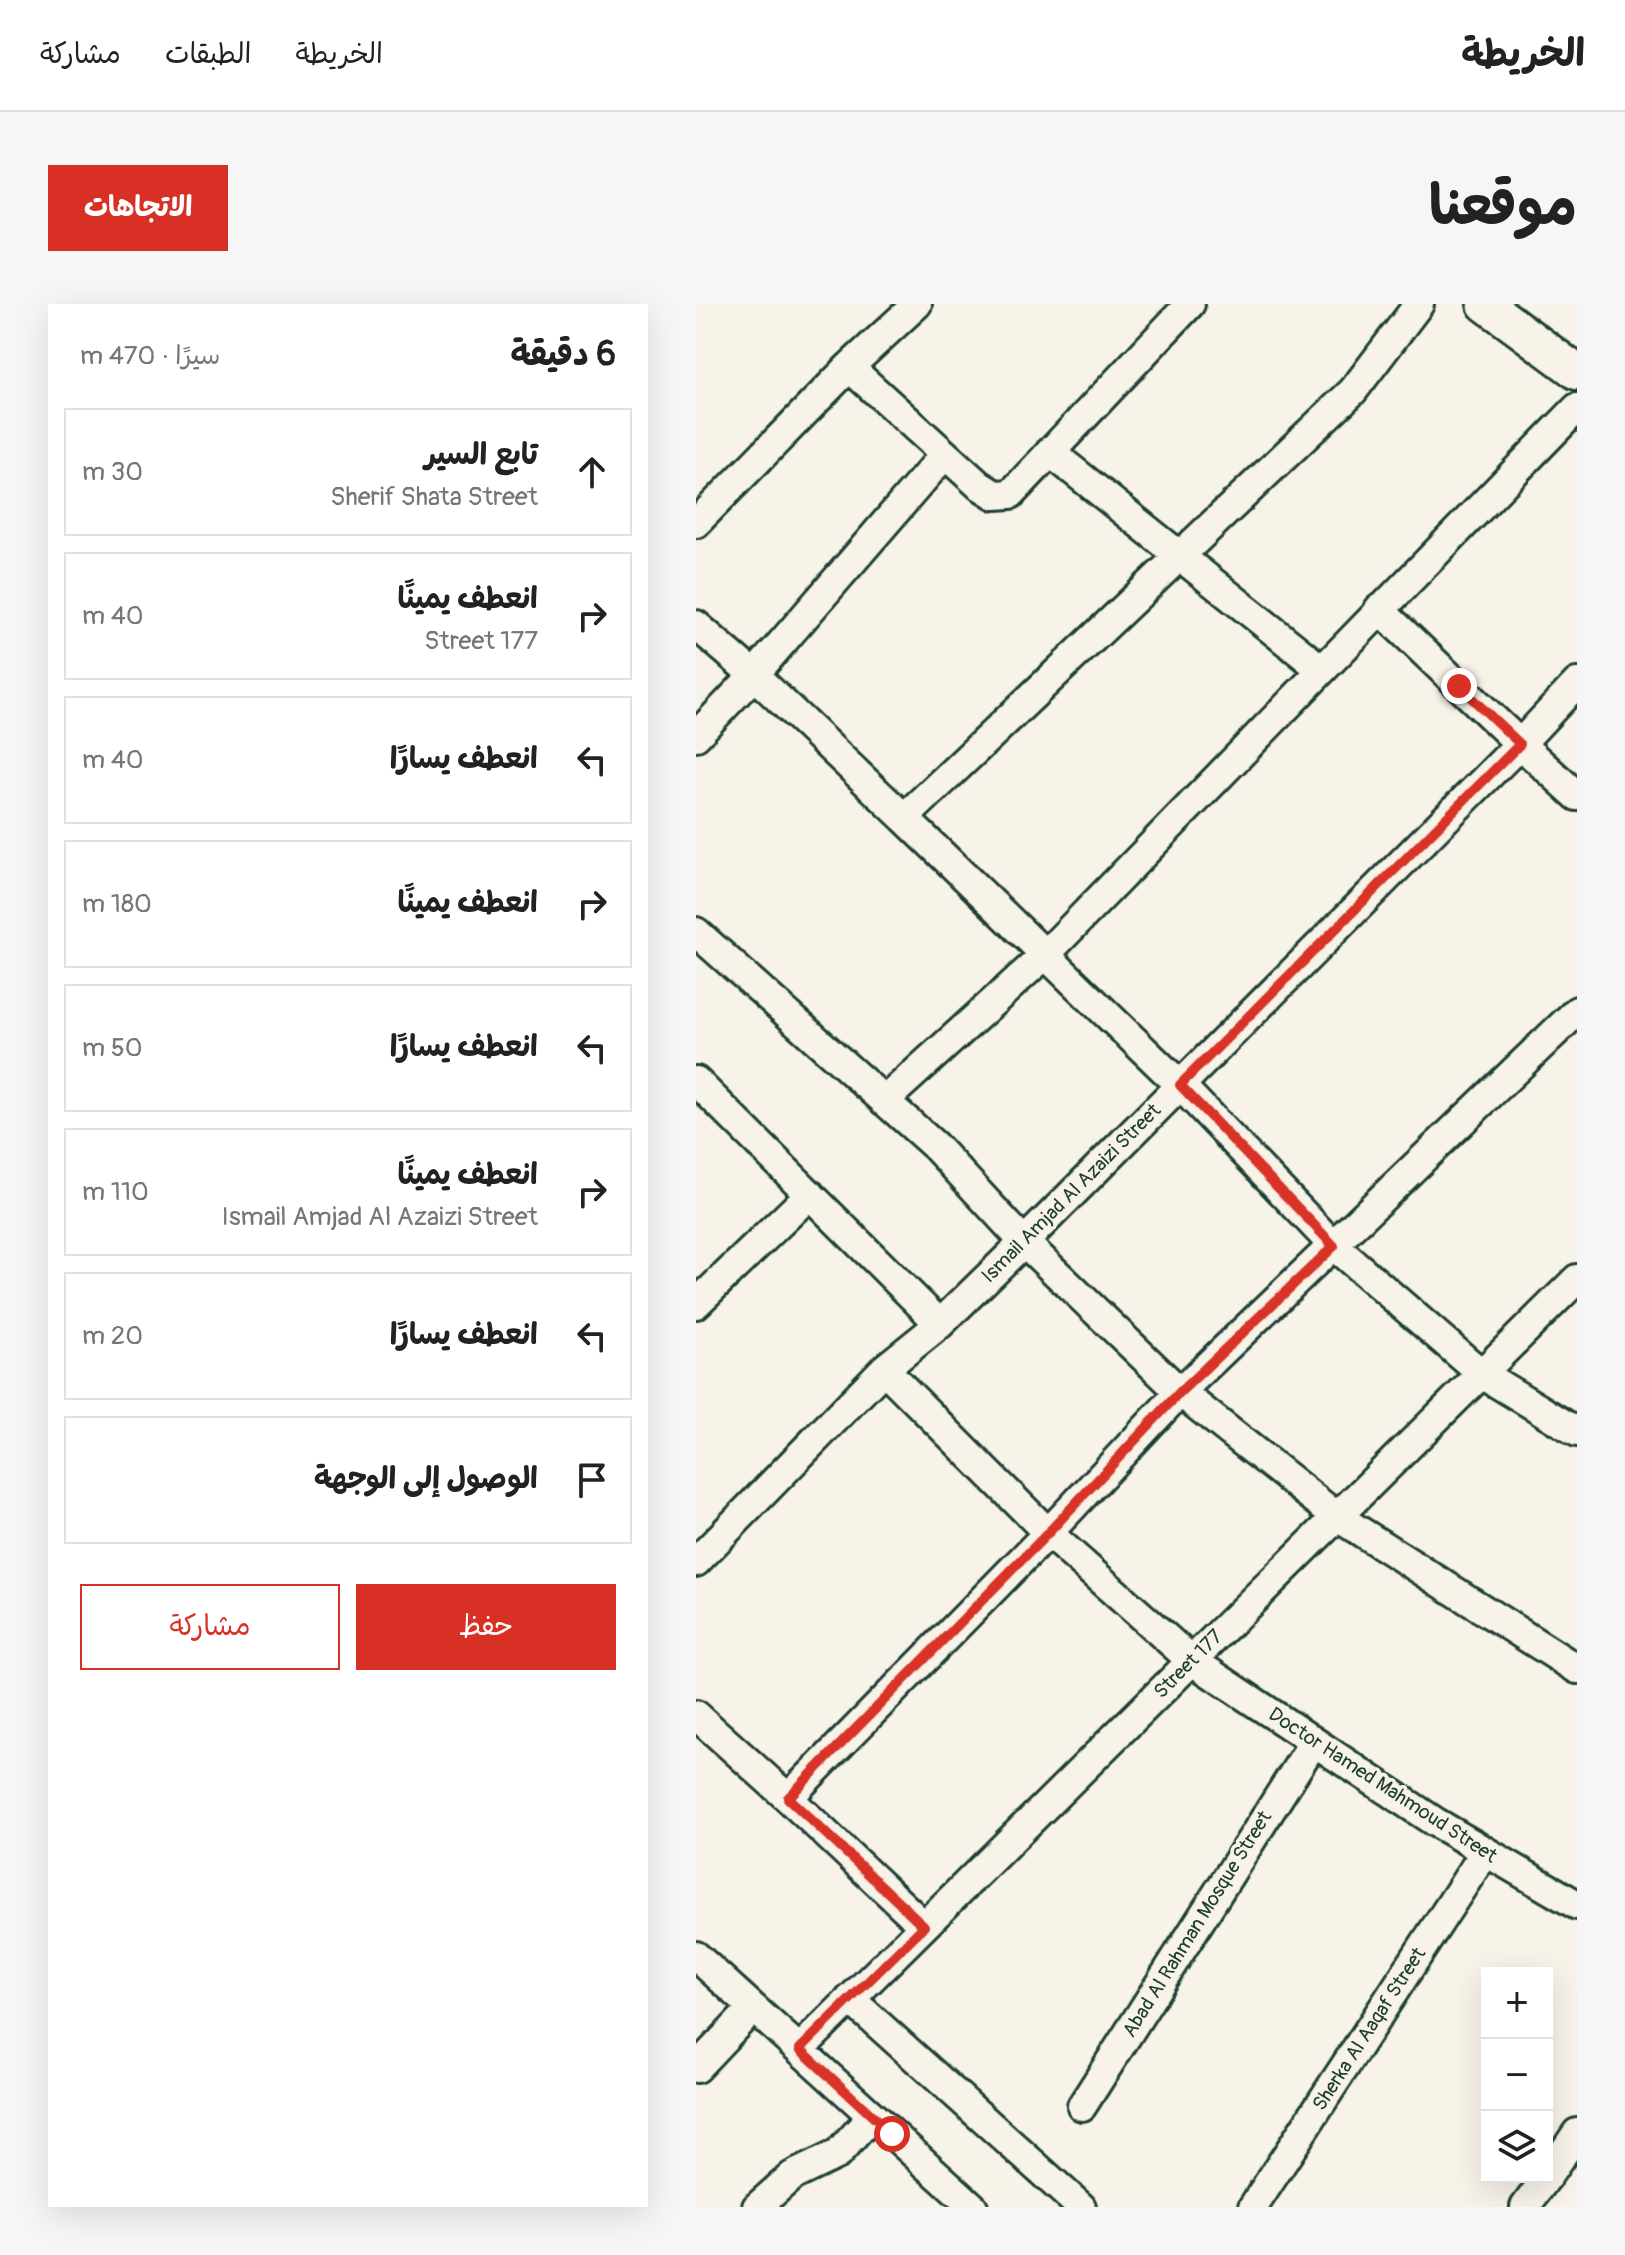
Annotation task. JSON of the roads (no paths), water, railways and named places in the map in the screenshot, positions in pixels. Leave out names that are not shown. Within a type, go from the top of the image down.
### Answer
[{"type":"street","points":[[696,523],[849,367],[917,304]]},
{"type":"street","points":[[849,367],[979,485],[995,495],[1011,494],[1190,304]]},
{"type":"street","points":[[904,818],[1353,391],[1419,304]]},
{"type":"street","points":[[1485,304],[1577,372]]},
{"type":"street","points":[[884,1101],[1046,954],[1577,408]]},
{"type":"street","points":[[1050,452],[1321,669]]},
{"type":"street","points":[[696,736],[754,675],[945,454]]},
{"type":"street","points":[[1379,609],[1577,796]]},
{"type":"street","points":[[696,625],[754,675],[1046,954],[1180,1085],[1334,1246],[1482,1374],[1577,1432]]},
{"type":"street","name":"Ismail Amjad Al Azaizi Street","points":[[696,1562],[884,1369],[940,1324],[1024,1242],[1577,683]]},
{"type":"street","points":[[696,932],[935,1146],[1024,1242],[1180,1392],[1336,1516],[1577,1669]]},
{"type":"street","points":[[788,1798],[1048,1533],[1180,1392],[1577,1011]]},
{"type":"street","points":[[696,1081],[940,1324]]},
{"type":"street","points":[[696,1304],[810,1194]]},
{"type":"street","name":"Street 177","points":[[800,2049],[1577,1279]]},
{"type":"street","name":"Doctor Hamed Mahmoud Street","points":[[884,1369],[1048,1533],[1191,1660],[1313,1743],[1485,1852],[1577,1905]]},
{"type":"street","points":[[696,1715],[924,1926]]},
{"type":"street","name":"Abad Al Rahman Mosque Street","points":[[1082,2106],[1313,1743]]},
{"type":"street","name":"Sherka Al Aaqaf Street","points":[[1253,2207],[1485,1852]]},
{"type":"street","points":[[696,1956],[973,2207]]},
{"type":"street","points":[[850,1999],[1081,2207]]},
{"type":"street","points":[[696,2068],[753,2008]]},
{"type":"street","points":[[757,2207],[792,2176],[838,2154],[872,2116]]},
{"type":"street","points":[[1553,2168],[1577,2133]]},
{"type":"street","points":[[1532,2205],[1544,2183]]}]
